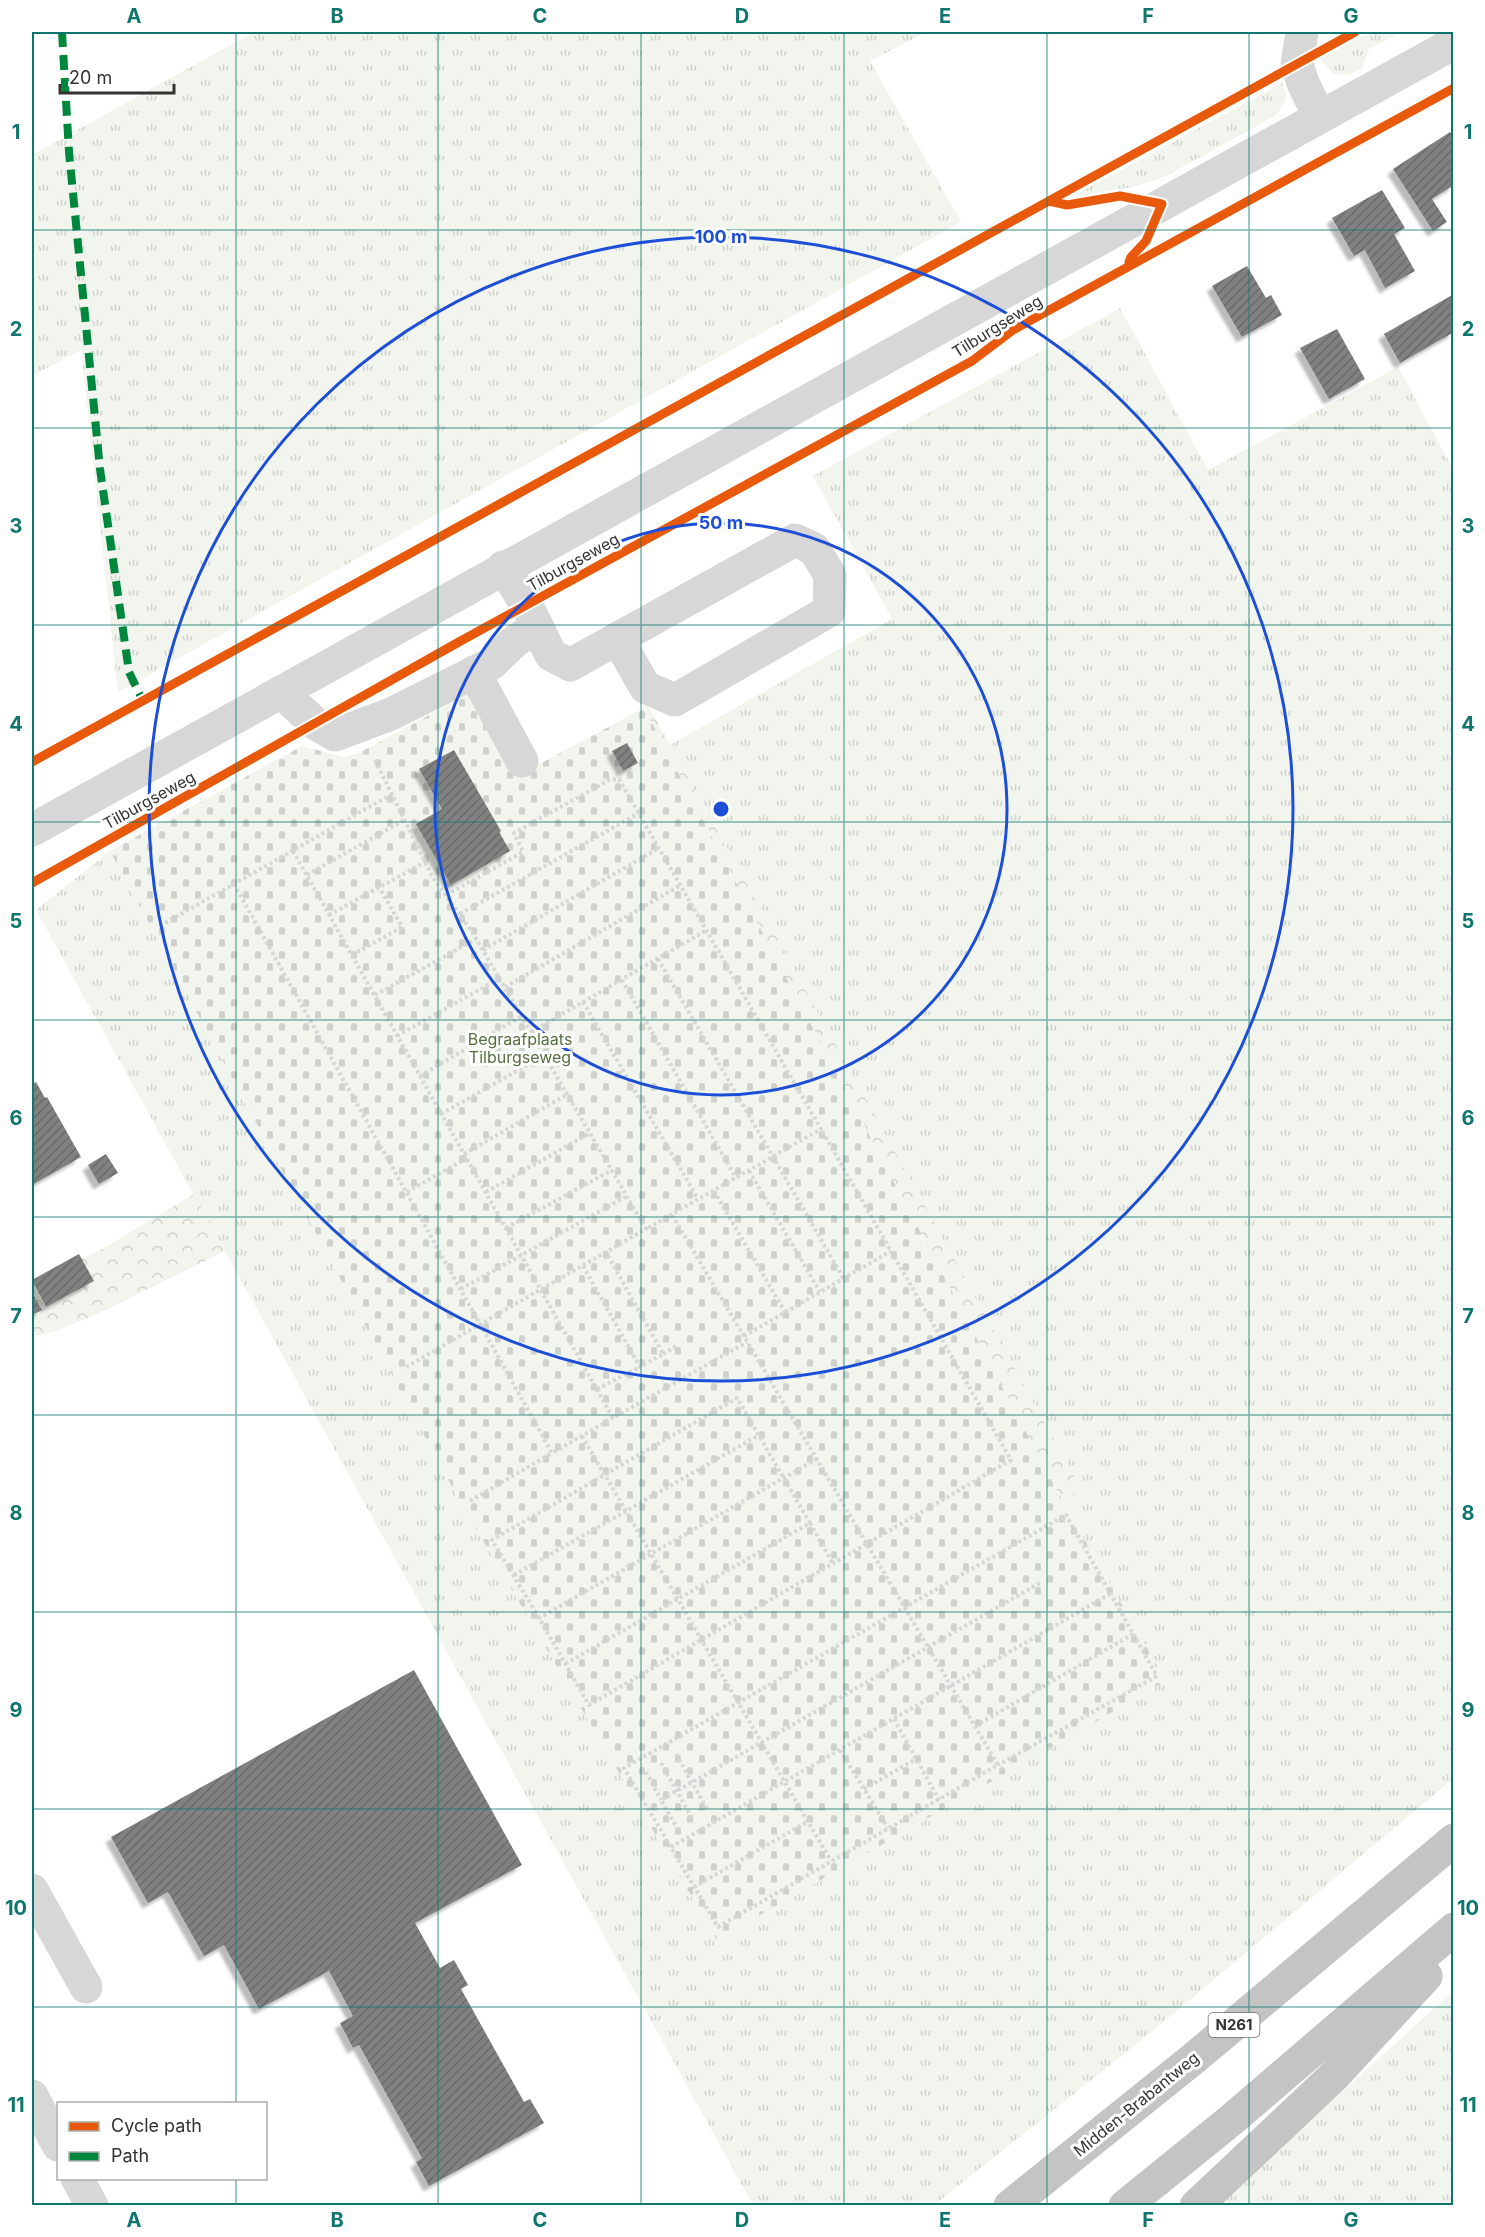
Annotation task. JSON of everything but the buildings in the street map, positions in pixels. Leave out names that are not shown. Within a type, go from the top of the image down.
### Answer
[{"type":"highway","name":"Midden-Brabantweg","points":[[1010,2205],[1193,2059],[1454,1840]]},
{"type":"highway","points":[[1125,2205],[1230,2121],[1454,1929]]},
{"type":"highway","points":[[1196,2205],[1333,2077],[1454,1946]]},
{"type":"street","points":[[1302,32],[1297,64],[1319,116]]},
{"type":"street","name":"Tilburgseweg","points":[[32,830],[503,567],[1454,43]]},
{"type":"street","points":[[503,567],[526,604],[551,654],[570,665],[795,540],[814,549],[830,576],[829,611],[675,700],[645,687],[618,639]]},
{"type":"street","points":[[281,692],[316,724],[335,735],[391,714],[491,664],[514,642],[537,626]]},
{"type":"street","points":[[474,672],[522,761]]},
{"type":"street","points":[[32,1890],[86,1988]]},
{"type":"street","points":[[32,2096],[57,2143]]},
{"type":"street","points":[[78,2180],[93,2205]]},
{"type":"path","points":[[358,727],[434,878],[460,914],[500,978],[646,1230]]},
{"type":"path","points":[[446,895],[523,852],[514,833],[609,780],[619,779],[1011,1460],[867,1544],[833,1564],[701,1641],[589,1705],[492,1540],[737,1398],[833,1564]]},
{"type":"path","points":[[160,927],[392,794]]},
{"type":"path","points":[[460,914],[639,813]]},
{"type":"path","points":[[307,875],[404,820]]},
{"type":"path","points":[[483,950],[659,848]]},
{"type":"path","points":[[293,851],[613,1418]]},
{"type":"path","points":[[329,915],[425,862]]},
{"type":"path","points":[[234,884],[552,1453]]},
{"type":"path","points":[[505,987],[681,885]]},
{"type":"path","points":[[352,955],[402,927],[379,887]]},
{"type":"path","points":[[531,1032],[706,930]]},
{"type":"path","points":[[375,996],[476,939]]},
{"type":"path","points":[[657,959],[844,1279]]},
{"type":"path","points":[[397,1036],[500,978]]},
{"type":"path","points":[[622,980],[736,1178]]},
{"type":"path","points":[[583,1002],[698,1199]]},
{"type":"path","points":[[420,1076],[522,1016]]},
{"type":"path","points":[[441,1114],[545,1055]]},
{"type":"path","points":[[407,1192],[568,1094]]},
{"type":"path","points":[[406,1367],[821,1129]]},
{"type":"path","points":[[486,1192],[590,1133]]},
{"type":"path","points":[[506,1228],[612,1170]]},
{"type":"path","points":[[749,1171],[820,1292]]},
{"type":"path","points":[[714,1191],[785,1312]]},
{"type":"path","points":[[461,1289],[627,1196]]},
{"type":"path","points":[[672,1215],[998,1765]]},
{"type":"path","points":[[744,1336],[891,1251]]},
{"type":"path","points":[[606,1252],[663,1354]]},
{"type":"path","points":[[583,1266],[640,1367]]},
{"type":"path","points":[[470,1501],[747,1342]]},
{"type":"path","points":[[597,1389],[676,1346]]},
{"type":"path","points":[[514,1575],[759,1435]]},
{"type":"path","points":[[582,1436],[831,1861]]},
{"type":"path","points":[[539,1618],[817,1459]]},
{"type":"path","points":[[1066,1515],[1157,1676],[718,1927],[624,1768],[904,1607],[1066,1515]]},
{"type":"path","points":[[565,1664],[810,1523]]},
{"type":"path","points":[[661,1800],[1040,1583]]},
{"type":"path","points":[[671,1847],[1110,1594]]},
{"type":"path","points":[[975,1725],[1133,1634]]},
{"type":"path","points":[[894,1719],[939,1800]]},
{"type":"path","points":[[840,1750],[888,1828]]},
{"type":"path","points":[[676,1754],[708,1811]]},
{"type":"path","points":[[864,1789],[916,1759]]},
{"type":"path","points":[[661,1763],[693,1820]]},
{"type":"path","points":[[646,1772],[678,1830]]},
{"type":"path","points":[[694,1887],[807,1822]]},
{"type":"green space","points":[[254,32],[927,32],[870,61],[961,222],[118,692],[81,350],[32,376],[32,155]]},
{"type":"green space","points":[[1370,32],[1401,32],[1369,49],[1362,68],[1349,75],[1334,74],[1319,59]]},
{"type":"green space","points":[[1282,83],[1286,97],[1275,116],[1164,177],[1133,187],[1071,197]]},
{"type":"green space","points":[[1120,308],[1208,470],[1398,367],[1454,471],[1453,1779],[1148,2035],[934,2205],[753,2205],[36,910],[110,851],[458,1498],[717,1940],[1166,1681],[1064,1504],[1079,1487],[670,745],[892,619],[813,476]]},
{"type":"green space","name":"Begraafplaats Tilburgseweg","points":[[469,693],[517,776],[644,708],[1064,1504],[1166,1681],[717,1940],[458,1498],[110,851],[302,746],[343,757],[359,753]]},
{"type":"green space","points":[[648,705],[1080,1487],[1064,1504],[644,708]]},
{"type":"green space","points":[[194,1194],[225,1251],[104,1311],[54,1332],[32,1336],[32,1283],[102,1249]]},
{"type":"green space","points":[[1453,1991],[1453,2205],[1218,2205]]},
{"type":"marked path","points":[[62,32],[69,152],[100,469],[129,672],[143,701]]},
{"type":"cycle path","points":[[32,762],[1355,32]]},
{"type":"cycle path","points":[[32,883],[457,643],[972,361],[1013,330],[1454,88]]},
{"type":"cycle path","points":[[1049,201],[1067,205],[1120,196],[1162,204],[1146,241],[1129,262]]}]
